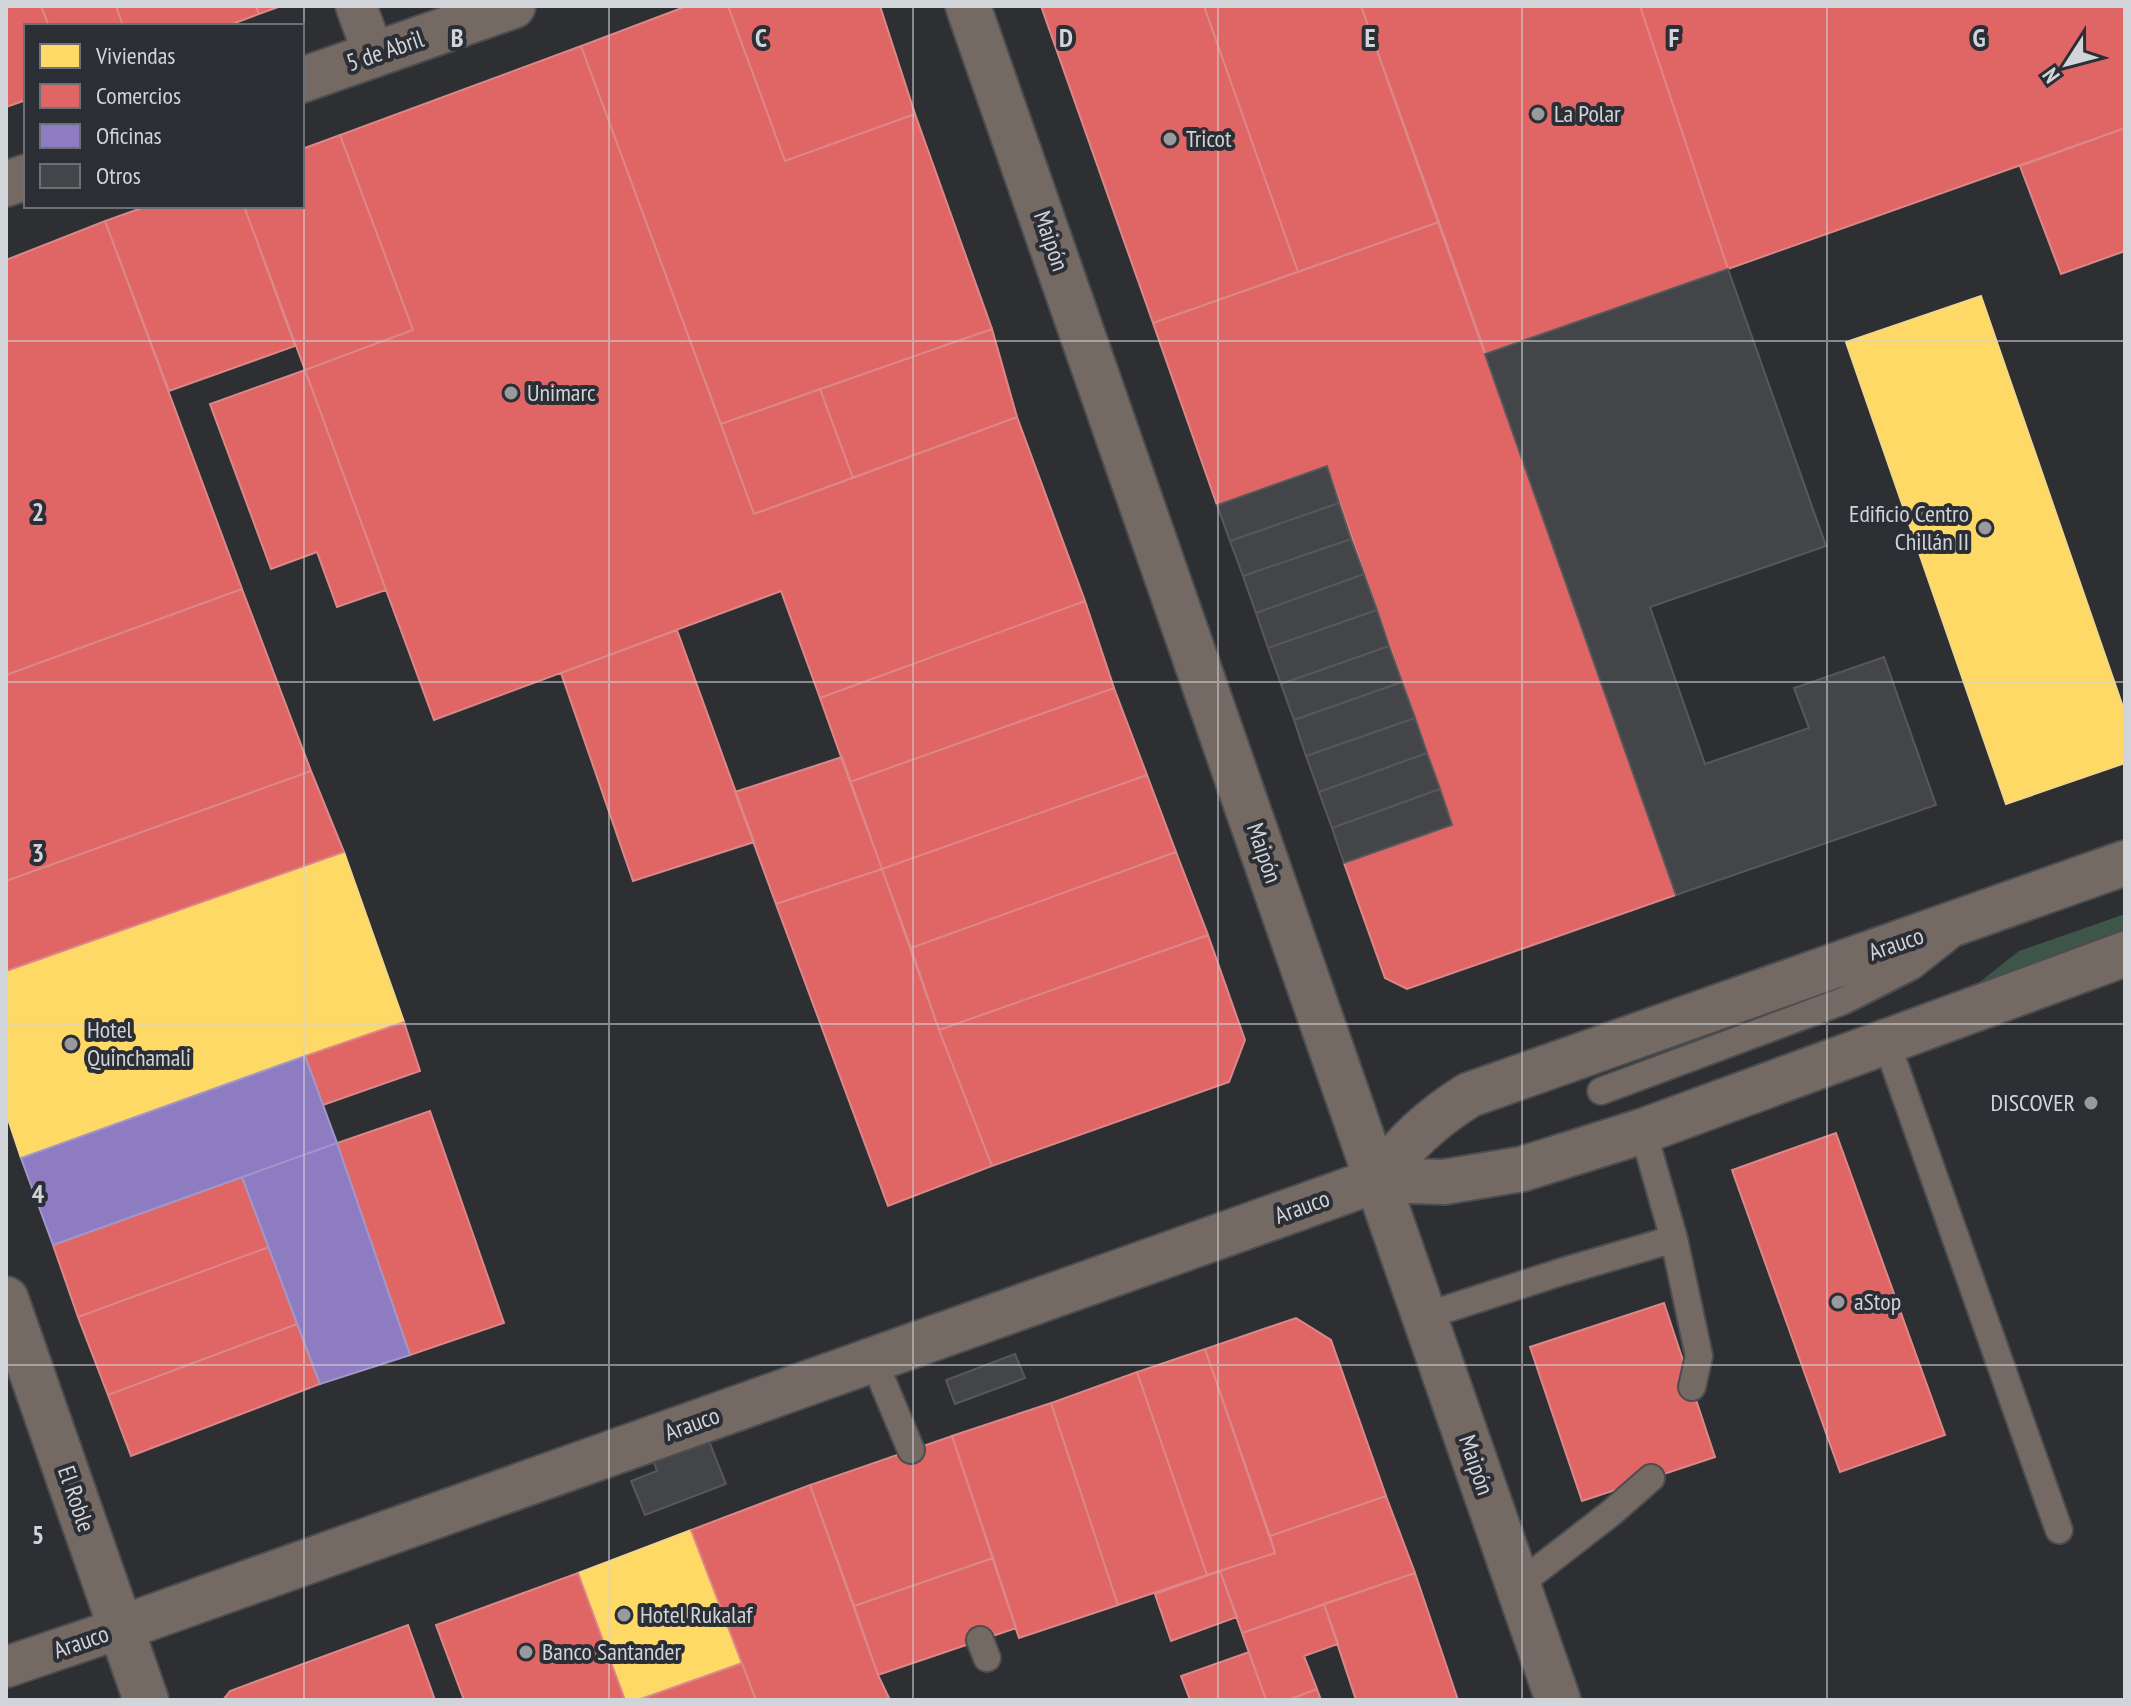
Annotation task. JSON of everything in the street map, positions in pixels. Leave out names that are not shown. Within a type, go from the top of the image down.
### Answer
[{"type":"street","points":[[356,6],[374,55]]},
{"type":"street","name":"5 de Abril","points":[[304,79],[513,6]]},
{"type":"street","name":"Maipón","points":[[968,6],[1558,1700]]},
{"type":"street","name":"Arauco","points":[[1377,1180],[1405,1143],[1440,1113],[1469,1095],[2125,863]]},
{"type":"street","name":"Arauco","points":[[6,1667],[1377,1180],[1444,1182],[1522,1169],[1643,1131],[2125,954]]},
{"type":"street","name":"El Roble","points":[[6,1299],[146,1700]]},
{"type":"lane","points":[[1601,1091],[1843,1001],[1878,985],[1912,966],[1970,918]]},
{"type":"lane","points":[[1886,1041],[2059,1530]]},
{"type":"lane","points":[[1643,1131],[1674,1239],[1699,1356],[1692,1387]]},
{"type":"lane","points":[[1425,1316],[1674,1239]]},
{"type":"lane","points":[[873,1359],[911,1450]]},
{"type":"lane","points":[[1518,1585],[1651,1478]]},
{"type":"green space","points":[[2125,914],[2125,932],[2072,962],[1952,1004],[2019,951]]},
{"type":"building: Viviendas","name":"Edificio Centro Chillán II","points":[[1981,296],[2125,713],[2125,763],[2006,804],[1846,342]]},
{"type":"building: Viviendas","points":[[344,852],[404,1022],[21,1158],[6,1113],[6,971]]},
{"type":"building: Viviendas","points":[[691,1530],[742,1663],[638,1700],[625,1700],[578,1573]]},
{"type":"building: Comercios","points":[[6,6],[41,6],[48,24],[24,24],[24,101],[6,107]]},
{"type":"building: Comercios","points":[[41,6],[116,6],[122,24],[48,24]]},
{"type":"building: Comercios","points":[[116,6],[256,6],[259,14],[232,24],[122,24]]},
{"type":"building: Comercios","points":[[256,6],[281,6],[259,14]]},
{"type":"building: Comercios","points":[[687,6],[728,6],[785,161],[915,114],[992,329],[721,424],[581,46]]},
{"type":"building: Comercios","points":[[728,6],[880,6],[915,114],[785,161]]},
{"type":"building: Comercios","name":"Tricot","points":[[1041,6],[1204,6],[1298,272],[1153,323]]},
{"type":"building: Comercios","points":[[1204,6],[1361,6],[1439,222],[1298,272]]},
{"type":"building: Comercios","name":"La Polar","points":[[1361,6],[1640,6],[1728,269],[1485,354]]},
{"type":"building: Comercios","points":[[1640,6],[2125,6],[2125,128],[1728,269]]},
{"type":"building: Comercios","name":"Unimarc","points":[[581,46],[754,514],[1017,417],[1085,601],[820,698],[781,591],[434,720],[305,370],[413,330],[340,135]]},
{"type":"building: Comercios","points":[[2125,128],[2125,251],[2061,274],[2020,166]]},
{"type":"building: Comercios","points":[[340,135],[413,330],[305,370],[245,208],[304,208],[304,148]]},
{"type":"building: Comercios","points":[[141,208],[245,208],[295,346],[169,391],[105,221]]},
{"type":"building: Comercios","points":[[105,221],[242,589],[6,675],[6,260]]},
{"type":"building: Comercios","points":[[1439,222],[1676,895],[1407,989],[1385,978],[1344,863],[1452,825],[1327,466],[1217,505],[1153,323]]},
{"type":"building: Comercios","points":[[992,329],[1017,417],[853,478],[820,389]]},
{"type":"building: Comercios","points":[[305,370],[386,590],[337,607],[317,552],[271,569],[210,404]]},
{"type":"building: Comercios","points":[[820,389],[853,478],[754,514],[721,424]]},
{"type":"building: Comercios","points":[[242,589],[311,771],[6,881],[6,675]]},
{"type":"building: Comercios","points":[[1085,601],[1114,688],[850,782],[820,698]]},
{"type":"building: Comercios","points":[[677,630],[754,842],[633,881],[561,673]]},
{"type":"building: Comercios","points":[[1114,688],[1147,775],[882,869],[850,782]]},
{"type":"building: Comercios","points":[[842,757],[882,869],[776,904],[735,792]]},
{"type":"building: Comercios","points":[[311,771],[344,852],[6,971],[6,881]]},
{"type":"building: Comercios","points":[[1147,775],[1176,852],[911,948],[882,869]]},
{"type":"building: Comercios","points":[[1176,852],[1208,935],[939,1030],[911,948]]},
{"type":"building: Comercios","points":[[882,869],[939,1030],[992,1166],[888,1206],[776,904]]},
{"type":"building: Comercios","points":[[1208,935],[1245,1040],[1229,1082],[992,1166],[939,1030]]},
{"type":"building: Comercios","points":[[404,1022],[420,1071],[323,1105],[305,1056]]},
{"type":"building: Comercios","points":[[430,1111],[504,1323],[410,1355],[337,1143]]},
{"type":"building: Comercios","name":"aStop","points":[[1836,1133],[1945,1435],[1840,1472],[1732,1170]]},
{"type":"building: Comercios","points":[[242,1177],[269,1247],[78,1317],[53,1245]]},
{"type":"building: Comercios","points":[[269,1247],[297,1324],[108,1395],[78,1317]]},
{"type":"building: Comercios","points":[[1664,1303],[1715,1457],[1582,1501],[1530,1347]]},
{"type":"building: Comercios","points":[[1296,1318],[1331,1340],[1386,1496],[1270,1536],[1205,1349]]},
{"type":"building: Comercios","points":[[297,1324],[320,1384],[131,1456],[108,1395]]},
{"type":"building: Comercios","points":[[1205,1349],[1275,1553],[1207,1575],[1137,1372]]},
{"type":"building: Comercios","points":[[1137,1372],[1207,1575],[1118,1605],[1051,1403]]},
{"type":"building: Comercios","points":[[1051,1403],[1118,1605],[1019,1638],[952,1436]]},
{"type":"building: Comercios","points":[[952,1436],[993,1558],[854,1606],[810,1485]]},
{"type":"building: Comercios","points":[[810,1485],[878,1675],[890,1700],[756,1700],[691,1530]]},
{"type":"building: Comercios","points":[[1386,1496],[1415,1573],[1242,1633],[1220,1571],[1275,1553],[1270,1536]]},
{"type":"building: Comercios","points":[[993,1558],[1016,1628],[878,1675],[854,1606]]},
{"type":"building: Comercios","points":[[1220,1571],[1237,1617],[1171,1641],[1155,1594]]},
{"type":"building: Comercios","points":[[578,1573],[625,1700],[464,1700],[436,1625]]},
{"type":"building: Comercios","points":[[1415,1573],[1458,1700],[1356,1700],[1324,1604]]},
{"type":"building: Comercios","points":[[1324,1604],[1338,1644],[1304,1656],[1317,1689],[1288,1700],[1266,1700],[1242,1633]]},
{"type":"building: Comercios","points":[[408,1625],[435,1700],[223,1700],[230,1691]]},
{"type":"building: Comercios","points":[[1249,1652],[1266,1700],[1190,1700],[1181,1676]]},
{"type":"building: Comercios","points":[[742,1663],[756,1700],[638,1700]]},
{"type":"building: Comercios","points":[[1317,1689],[1321,1700],[1288,1700]]},
{"type":"building: Oficinas","points":[[305,1056],[337,1143],[53,1245],[21,1158]]},
{"type":"building: Oficinas","points":[[337,1143],[410,1355],[320,1384],[242,1177]]},
{"type":"building: Otros","points":[[1728,269],[1826,546],[1650,607],[1705,764],[1809,728],[1794,688],[1884,657],[1936,805],[1676,895],[1485,354]]},
{"type":"building: Otros","points":[[1327,466],[1339,503],[1230,541],[1217,505]]},
{"type":"building: Otros","points":[[1339,503],[1351,539],[1243,576],[1230,541]]},
{"type":"building: Otros","points":[[1351,539],[1364,574],[1256,613],[1243,576]]},
{"type":"building: Otros","points":[[1364,574],[1377,610],[1268,648],[1256,613]]},
{"type":"building: Otros","points":[[1377,610],[1389,646],[1281,684],[1268,648]]},
{"type":"building: Otros","points":[[1389,646],[1402,682],[1294,720],[1281,684]]},
{"type":"building: Otros","points":[[1402,682],[1415,718],[1306,756],[1294,720]]},
{"type":"building: Otros","points":[[1415,718],[1427,753],[1319,792],[1306,756]]},
{"type":"building: Otros","points":[[1427,753],[1440,789],[1332,828],[1319,792]]},
{"type":"building: Otros","points":[[1440,789],[1452,825],[1344,863],[1332,828]]},
{"type":"building: Otros","points":[[1015,1354],[1025,1378],[955,1404],[946,1380]]},
{"type":"building: Otros","points":[[707,1436],[726,1484],[645,1515],[631,1481],[657,1471],[652,1457]]},
{"type":"place","name":"La Polar","points":[[1538,114]]},
{"type":"place","name":"Tricot","points":[[1170,139]]},
{"type":"place","name":"Unimarc","points":[[511,393]]},
{"type":"place","name":"Edificio Centro Chillán II","points":[[1985,528]]},
{"type":"place","name":"Hotel Quinchamali","points":[[71,1044]]},
{"type":"place","name":"DISCOVER","points":[[2091,1103]]},
{"type":"place","name":"aStop","points":[[1838,1302]]},
{"type":"place","name":"Hotel Rukalaf","points":[[624,1615]]},
{"type":"place","name":"Banco Santander","points":[[526,1652]]}]
